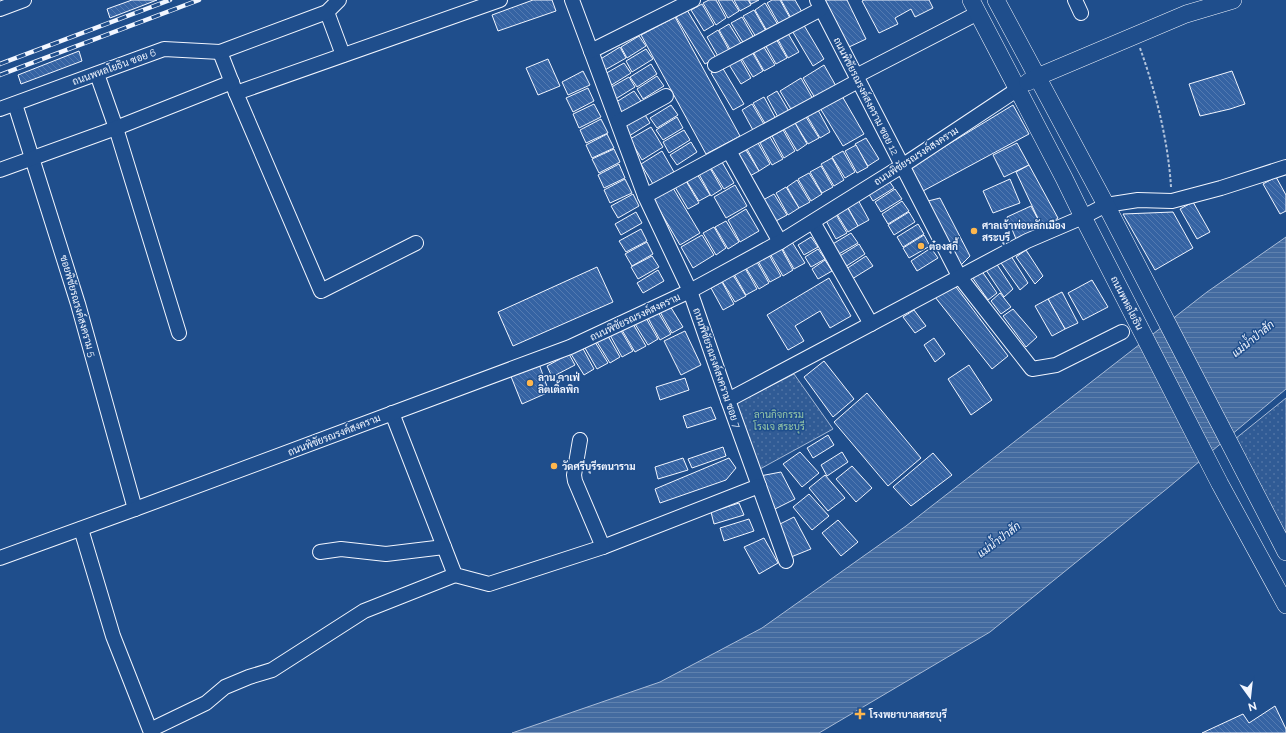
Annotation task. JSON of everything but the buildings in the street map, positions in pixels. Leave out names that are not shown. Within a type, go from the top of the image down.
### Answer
[{"type":"main road","points":[[996,0],[1106,205],[1242,470],[1284,543]]},
{"type":"main road","name":"ถนนพิชัยรณรงค์สงคราม","points":[[1018,89],[1037,76],[1136,35],[1192,6],[1234,0]]},
{"type":"main road","name":"ถนนพหลโยธิน","points":[[975,6],[1220,484],[1286,605]]},
{"type":"street","points":[[0,9],[24,0]]},
{"type":"street","name":"ถนนพหลโยธิน ซอย 6","points":[[0,109],[164,49],[220,52],[328,12],[340,0]]},
{"type":"street","points":[[0,170],[116,128],[234,88],[343,55],[500,0]]},
{"type":"street","name":"ถนนพิชัยรณรงค์สงคราม ซอย 7","points":[[572,0],[645,196],[690,291],[786,561]]},
{"type":"street","points":[[591,51],[693,0]]},
{"type":"street","points":[[715,65],[819,4]]},
{"type":"street","name":"ถนนพิชัยรณรงค์สงคราม ซอย 12","points":[[819,4],[959,276],[1032,369],[1056,365],[1122,332]]},
{"type":"street","points":[[645,196],[857,79],[975,6]]},
{"type":"street","points":[[328,12],[343,55]]},
{"type":"street","points":[[220,52],[321,291],[416,243]]},
{"type":"street","points":[[97,74],[116,128],[179,332]]},
{"type":"street","name":"ถนนพิชัยรณรงค์สงคราม","points":[[0,558],[570,347],[690,291],[780,242],[902,166],[1018,89]]},
{"type":"street","points":[[618,122],[666,96]]},
{"type":"street","name":"ซอยพิชัยรณรงค์สงคราม 5","points":[[15,104],[78,304],[135,509]]},
{"type":"street","points":[[729,151],[780,242]]},
{"type":"street","points":[[728,400],[959,276],[1027,241],[1083,217],[1106,205],[1138,200],[1172,201],[1221,188],[1286,167]]},
{"type":"street","points":[[813,222],[871,324]]},
{"type":"street","points":[[392,413],[455,575]]},
{"type":"street","points":[[580,440],[574,475],[575,481],[603,546]]},
{"type":"street","points":[[81,529],[113,636],[147,731],[206,703],[225,687],[249,677],[272,670],[364,611],[455,575],[489,584],[603,546],[760,486]]},
{"type":"street","points":[[320,552],[341,549],[386,554],[444,547]]},
{"type":"path","points":[[1136,35],[1162,123],[1170,165],[1172,201]]},
{"type":"green space","name":"ลานกิจกรรม โรงเจ สระบุรี","points":[[794,374],[833,429],[760,469],[736,403]]},
{"type":"green space","points":[[1286,398],[1286,531],[1285,532],[1235,439]]},
{"type":"water","name":"แม่น้ำป่าสัก","points":[[1286,237],[1286,389],[1169,487],[990,632],[819,733],[512,733],[660,682],[762,628],[906,526],[1207,292]]},
{"type":"railway","points":[[0,64],[170,0]]},
{"type":"railway","points":[[0,75],[199,0]]},
{"type":"place","name":"ศาลเจ้าพ่อหลักเมือง สระบุรี","points":[[974,231]]},
{"type":"place","name":"ต๋องสุกี้","points":[[921,246]]},
{"type":"place","name":"ลาน คาเฟ่ ลิตเติ้ลพิก","points":[[530,383]]},
{"type":"place","name":"วัดศรีบุรีรตนาราม","points":[[554,466]]},
{"type":"place","name":"โรงพยาบาลสระบุรี","points":[[860,714]]}]
